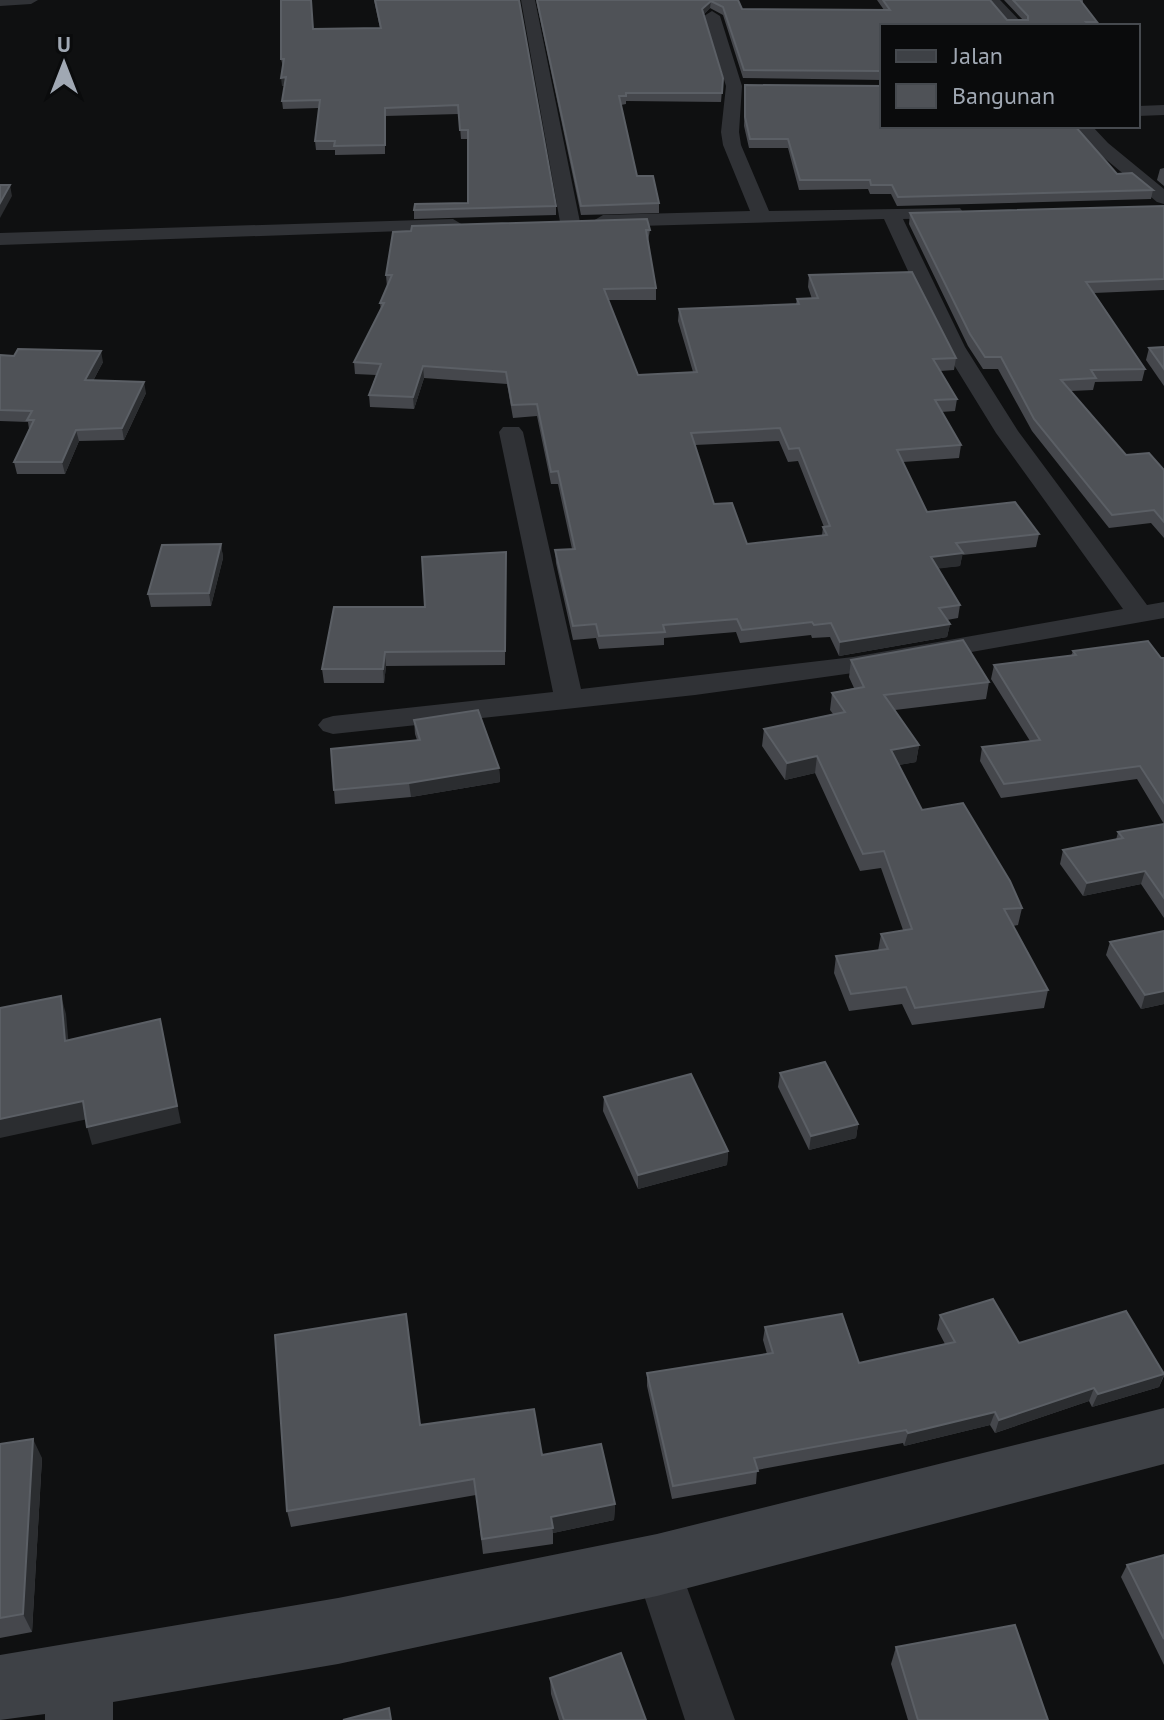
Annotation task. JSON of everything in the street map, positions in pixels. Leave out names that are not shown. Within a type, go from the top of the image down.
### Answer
[{"type":"street","points":[[0,2],[31,0]]},
{"type":"street","points":[[528,0],[562,222],[967,212]]},
{"type":"street","points":[[992,0],[1015,24]]},
{"type":"street","points":[[712,16],[741,86],[732,145],[762,217]]},
{"type":"street","points":[[1140,111],[1164,110]]},
{"type":"street","points":[[1085,128],[1159,205]]},
{"type":"street","points":[[333,725],[853,665],[1152,612],[1008,433],[954,347],[891,214]]},
{"type":"street","points":[[0,239],[477,225]]},
{"type":"street","points":[[511,432],[569,700]]},
{"type":"street","points":[[0,1688],[80,1698],[338,1631],[657,1565],[1164,1436]]},
{"type":"street","points":[[657,1565],[710,1720]]},
{"type":"building","points":[[281,0],[311,0],[313,29],[381,28],[375,0],[519,0],[556,206],[414,210],[415,204],[468,203],[468,130],[460,130],[458,105],[385,108],[385,145],[334,146],[335,141],[315,141],[320,100],[282,101],[286,77],[281,78],[284,59],[281,59]]},
{"type":"building","points":[[537,0],[738,0],[742,9],[890,10],[883,0],[990,0],[1007,20],[1028,20],[1013,0],[1080,0],[1097,22],[880,24],[880,71],[744,70],[723,7],[711,1],[702,9],[723,78],[722,93],[626,93],[626,96],[619,96],[637,176],[653,176],[659,203],[581,206]]},
{"type":"building","points":[[745,85],[880,86],[880,128],[1077,128],[1117,174],[1132,173],[1153,190],[898,197],[892,185],[871,185],[870,180],[800,180],[788,139],[750,139],[745,117]]},
{"type":"building","points":[[0,185],[10,185],[0,203]]},
{"type":"building","points":[[1164,206],[1164,279],[1086,282],[1145,369],[1091,370],[1096,378],[1061,380],[1126,455],[1149,453],[1164,470],[1164,522],[1154,510],[1112,515],[1034,419],[1001,357],[985,357],[970,334],[910,213]]},
{"type":"building","points":[[647,219],[650,230],[646,230],[656,288],[604,289],[638,375],[697,372],[679,309],[799,304],[797,299],[818,298],[809,275],[912,272],[956,358],[933,359],[957,399],[935,400],[961,445],[897,450],[927,512],[1015,502],[1039,534],[956,543],[963,553],[931,557],[960,605],[939,608],[950,624],[840,642],[831,623],[814,625],[812,622],[742,630],[737,619],[663,625],[665,632],[599,636],[596,624],[573,626],[555,550],[575,549],[558,471],[551,472],[537,404],[512,405],[506,372],[423,366],[413,397],[369,395],[381,364],[354,362],[384,303],[380,303],[392,275],[386,275],[393,232],[411,231],[412,226]],"holes":[[[780,428],[789,449],[799,448],[830,526],[823,527],[827,535],[747,544],[732,503],[714,504],[691,433]]]},
{"type":"building","points":[[1164,347],[1164,369],[1149,348]]},
{"type":"building","points":[[18,349],[101,351],[85,380],[144,382],[122,428],[76,430],[62,462],[14,462],[34,420],[27,420],[32,411],[0,410],[0,355],[14,356]]},
{"type":"building","points":[[221,544],[209,593],[148,594],[162,545]]},
{"type":"building","points":[[506,552],[505,651],[385,652],[383,669],[322,669],[334,607],[425,607],[422,557]]},
{"type":"building","points":[[963,640],[989,682],[884,695],[919,745],[891,750],[922,810],[963,803],[1010,881],[1022,908],[1004,909],[1048,990],[915,1008],[906,987],[851,994],[836,956],[888,949],[881,934],[912,929],[884,851],[863,854],[817,756],[787,763],[764,729],[845,712],[832,693],[864,687],[851,660]]},
{"type":"building","points":[[1148,641],[1164,658],[1164,803],[1140,766],[1004,784],[982,747],[1040,740],[994,665],[1076,655],[1073,651]]},
{"type":"building","points":[[478,710],[499,768],[409,783],[334,790],[331,749],[420,740],[414,720]]},
{"type":"building","points":[[1164,824],[1164,898],[1145,871],[1087,883],[1063,850],[1123,838],[1118,832]]},
{"type":"building","points":[[1164,931],[1164,991],[1145,995],[1110,942]]},
{"type":"building","points":[[61,996],[65,1041],[160,1019],[177,1106],[87,1127],[83,1101],[0,1119],[0,1008]]},
{"type":"building","points":[[825,1062],[858,1124],[811,1136],[780,1073]]},
{"type":"building","points":[[691,1074],[728,1151],[638,1175],[604,1097]]},
{"type":"building","points":[[993,1299],[1019,1343],[1126,1311],[1164,1374],[1098,1394],[1094,1388],[999,1420],[995,1412],[908,1433],[906,1430],[754,1458],[758,1471],[673,1486],[647,1373],[773,1353],[765,1327],[842,1314],[859,1363],[955,1342],[940,1315]]},
{"type":"building","points":[[406,1314],[420,1425],[534,1409],[542,1455],[601,1444],[615,1504],[551,1517],[553,1528],[482,1539],[474,1479],[287,1511],[275,1335]]},
{"type":"building","points":[[33,1439],[23,1614],[0,1618],[0,1444]]},
{"type":"building","points":[[1164,1555],[1164,1639],[1127,1565]]},
{"type":"building","points":[[1015,1625],[1048,1720],[918,1720],[896,1647]]},
{"type":"building","points":[[621,1653],[646,1720],[564,1720],[550,1678]]},
{"type":"building","points":[[389,1708],[391,1720],[343,1720]]}]
